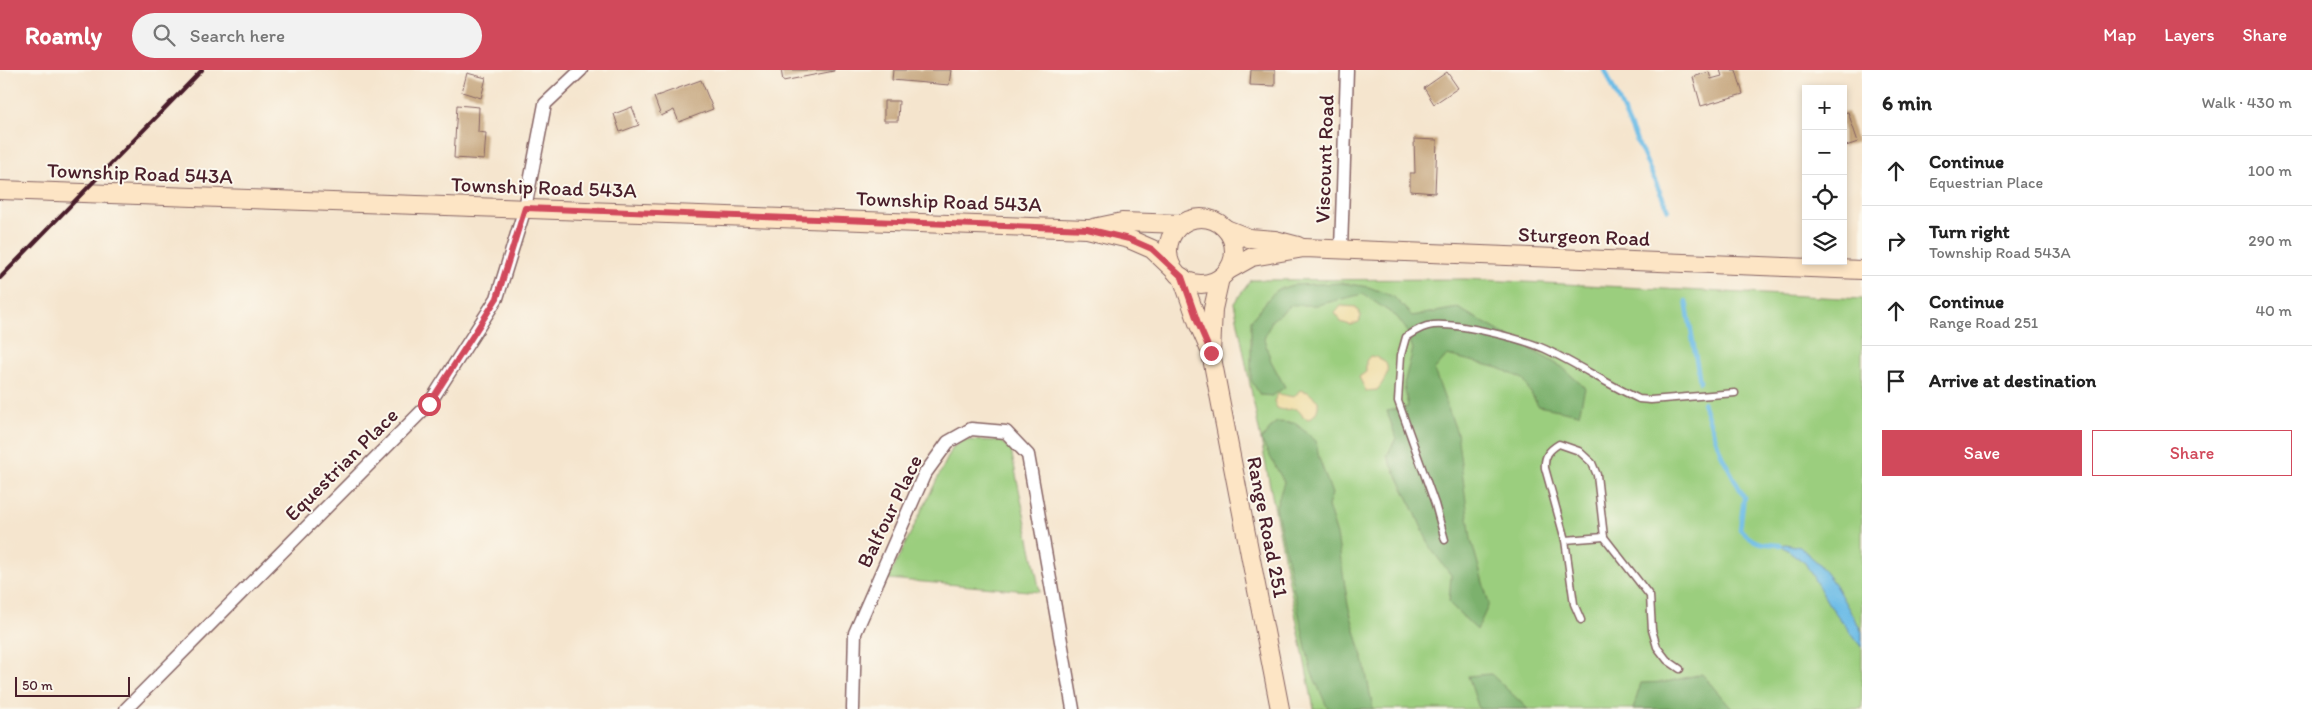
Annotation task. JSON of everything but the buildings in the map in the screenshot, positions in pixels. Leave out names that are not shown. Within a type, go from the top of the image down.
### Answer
[{"type":"main road","name":"Township Road 543A","points":[[0,190],[1087,229],[1129,239],[1152,249],[1178,274]]},
{"type":"main road","points":[[1200,217],[1218,222],[1226,229],[1232,239],[1234,250],[1232,261],[1223,274],[1211,282],[1201,284],[1178,274],[1169,261],[1168,250],[1174,231],[1182,224],[1200,217]]},
{"type":"main road","name":"Township Road 543A","points":[[1087,229],[1122,222],[1182,224]]},
{"type":"main road","name":"Sturgeon Road","points":[[1226,229],[1249,238],[1275,240],[1304,248]]},
{"type":"main road","name":"Sturgeon Road","points":[[1223,274],[1252,257],[1304,248],[1862,270]]},
{"type":"main road","name":"Range Road 251","points":[[1178,274],[1211,353]]},
{"type":"main road","name":"Range Road 251","points":[[1223,274],[1212,309],[1211,353],[1280,709]]},
{"type":"street","points":[[525,208],[546,104],[581,70]]},
{"type":"street","name":"Viscount Road","points":[[1341,249],[1347,70]]},
{"type":"street","name":"Equestrian Place","points":[[126,709],[429,404],[497,298],[525,208]]},
{"type":"street","name":"Balfour Place","points":[[854,709],[855,633],[924,476],[948,442],[971,429],[1006,432],[1028,455],[1073,709]]},
{"type":"lane","points":[[1445,540],[1436,504],[1398,401],[1401,355],[1406,337],[1418,329],[1434,325],[1456,327],[1518,340],[1544,349],[1640,398],[1651,400],[1735,393]]},
{"type":"lane","points":[[1580,620],[1574,604],[1565,540],[1544,461],[1549,450],[1559,444],[1579,451],[1592,463],[1597,475],[1604,537],[1650,596],[1652,630],[1657,647],[1667,660],[1680,669]]},
{"type":"lane","points":[[1565,540],[1604,537]]},
{"type":"green space","points":[[1465,279],[1862,299],[1862,709],[1314,709],[1234,303],[1251,280]]},
{"type":"green space","points":[[1341,283],[1369,287],[1394,297],[1412,316],[1458,308],[1562,367],[1585,388],[1579,414],[1538,406],[1523,379],[1499,368],[1447,355],[1434,370],[1457,433],[1471,539],[1489,604],[1477,630],[1449,603],[1451,575],[1431,549],[1387,456],[1396,438],[1387,411],[1408,407],[1404,384],[1413,349],[1406,329],[1397,317],[1363,294],[1317,305],[1292,305],[1272,320],[1264,339],[1271,361],[1285,387],[1272,396],[1260,395],[1251,380],[1251,320],[1276,290],[1293,285]]},
{"type":"green space","points":[[1276,422],[1295,423],[1316,441],[1319,458],[1332,494],[1328,506],[1337,535],[1348,605],[1364,663],[1373,709],[1328,709],[1311,671],[1276,507],[1284,482],[1261,440]]},
{"type":"green space","points":[[964,440],[1001,441],[1011,450],[1040,592],[888,579],[953,447]]},
{"type":"green space","points":[[1491,674],[1528,709],[1479,709],[1468,676]]},
{"type":"green space","points":[[1702,674],[1732,709],[1633,709],[1641,683],[1666,682]]},
{"type":"sand","points":[[1341,306],[1356,307],[1361,316],[1359,322],[1350,325],[1341,322],[1335,313]]},
{"type":"sand","points":[[1370,356],[1378,358],[1386,364],[1387,374],[1377,390],[1366,391],[1359,377],[1366,372],[1366,361]]},
{"type":"sand","points":[[1300,390],[1308,392],[1318,401],[1318,407],[1314,416],[1309,419],[1303,417],[1295,409],[1285,410],[1277,408],[1274,401],[1278,394],[1294,397]]},
{"type":"water","points":[[1786,544],[1800,547],[1818,563],[1835,585],[1862,632],[1862,648],[1828,603],[1805,563],[1781,545]]},
{"type":"waterway","points":[[1605,70],[1668,210]]},
{"type":"waterway","points":[[1686,301],[1700,382]]},
{"type":"waterway","points":[[1703,403],[1722,456],[1744,497],[1740,529],[1749,538],[1758,542],[1781,545]]},
{"type":"railway","points":[[0,278],[202,70]]},
{"type":"route","points":[[429,404],[497,298],[525,208],[1087,229],[1129,239],[1152,249],[1182,277],[1211,353]]}]
